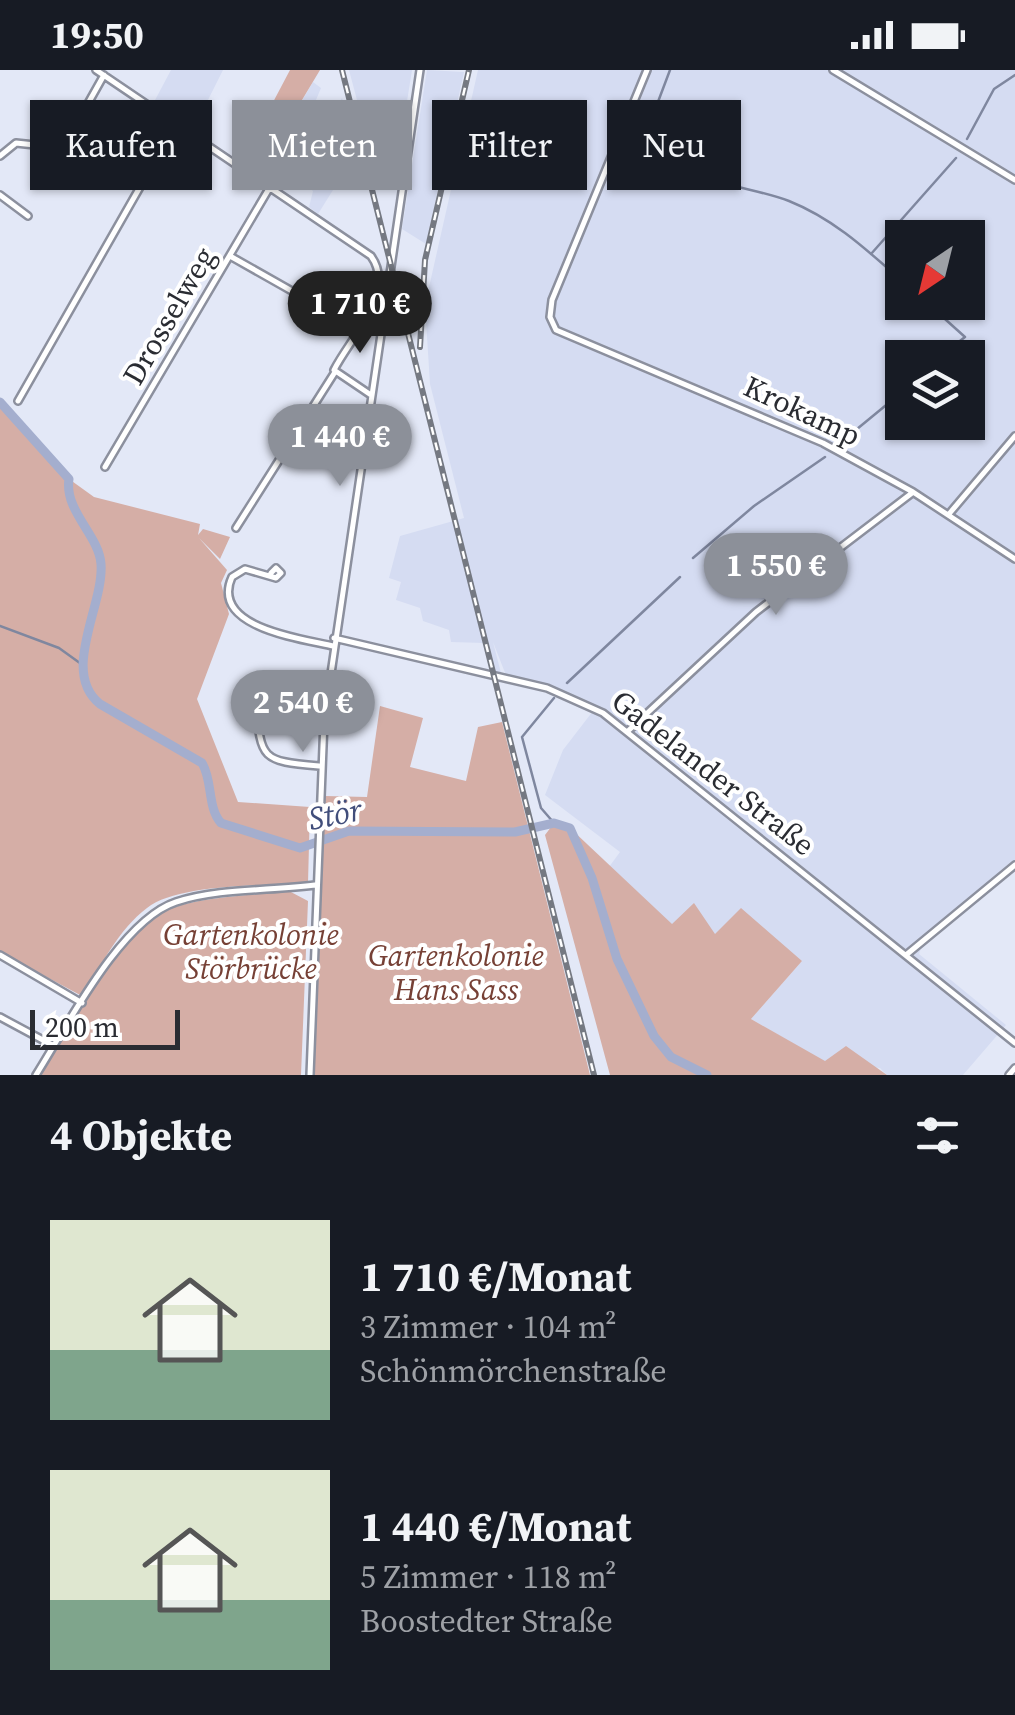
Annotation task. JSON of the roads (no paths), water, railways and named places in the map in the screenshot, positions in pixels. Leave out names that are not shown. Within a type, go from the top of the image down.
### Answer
[{"type":"street","points":[[96,70],[141,100]]},
{"type":"street","points":[[310,1075],[316,837],[333,642],[420,70]]},
{"type":"street","name":"Krokamp","points":[[647,70],[552,300],[550,316],[556,330],[808,436],[913,492],[1015,560]]},
{"type":"street","points":[[832,70],[1015,180]]},
{"type":"street","points":[[0,156],[16,143],[63,148],[104,75]]},
{"type":"street","points":[[18,401],[138,190]]},
{"type":"street","name":"Drosselweg","points":[[105,468],[268,190]]},
{"type":"street","points":[[236,528],[334,372],[374,300],[379,272],[366,252],[274,190]]},
{"type":"street","points":[[0,195],[28,216]]},
{"type":"street","points":[[230,256],[329,312],[332,322]]},
{"type":"street","points":[[334,372],[372,395]]},
{"type":"street","points":[[949,514],[1015,436]]},
{"type":"street","points":[[628,731],[748,619],[913,492]]},
{"type":"street","name":"Gadelander Straße","points":[[271,573],[248,569],[236,572],[228,585],[232,605],[244,619],[302,638],[547,688],[590,705],[628,731],[1015,1043]]},
{"type":"street","points":[[256,702],[256,733],[266,756],[279,762],[320,766]]},
{"type":"street","points":[[906,956],[1015,865]]},
{"type":"street","points":[[36,1075],[130,933],[161,908],[198,897],[316,885]]},
{"type":"street","points":[[0,954],[82,1003]]},
{"type":"street","points":[[0,1017],[54,1046]]},
{"type":"street","points":[[1010,1075],[1015,1068]]},
{"type":"waterway","points":[[670,70],[647,131],[673,162],[710,179],[805,208],[849,236],[885,267]]},
{"type":"waterway","points":[[967,139],[994,89],[1015,75]]},
{"type":"waterway","points":[[871,254],[956,158]]},
{"type":"waterway","points":[[946,320],[965,337],[961,340]]},
{"type":"waterway","name":"Stör","points":[[0,402],[69,479],[76,512],[99,553],[100,581],[84,657],[89,691],[100,704],[202,763],[221,823],[300,848],[349,831],[515,832],[554,823],[570,828],[592,878],[617,959],[654,1036],[671,1057],[707,1075]]},
{"type":"waterway","points":[[840,443],[885,406]]},
{"type":"waterway","points":[[693,558],[754,506],[825,457]]},
{"type":"waterway","points":[[567,683],[680,577]]},
{"type":"waterway","points":[[0,626],[59,648],[84,666]]},
{"type":"waterway","points":[[554,698],[522,737],[541,808],[554,823]]},
{"type":"railway","points":[[342,70],[594,1075]]},
{"type":"railway","points":[[420,347],[425,260],[469,70]]},
{"type":"park label","name":"Gartenkolonie Störbrücke","points":[[251,952]]},
{"type":"park label","name":"Gartenkolonie Hans Sass","points":[[456,973]]}]
